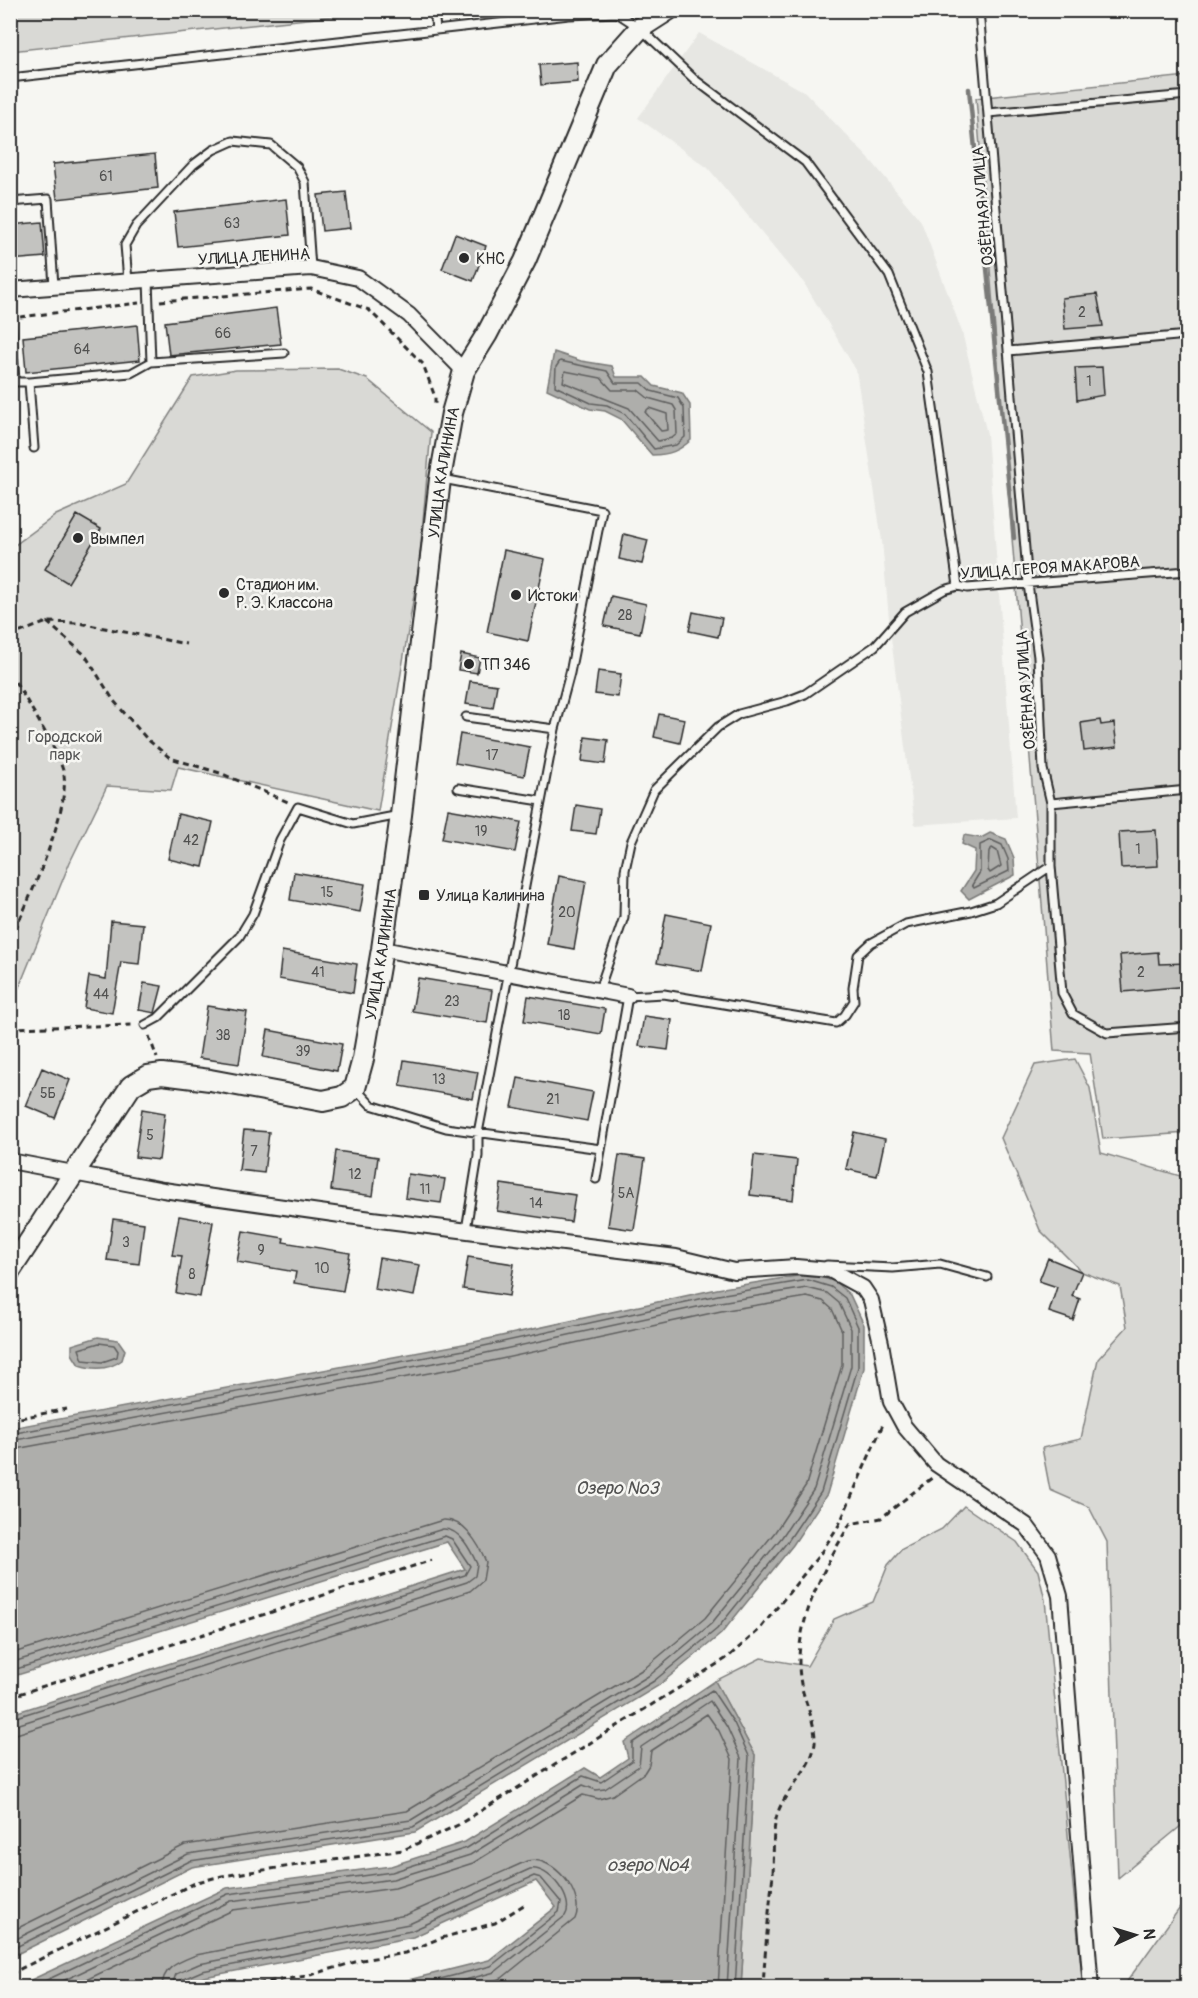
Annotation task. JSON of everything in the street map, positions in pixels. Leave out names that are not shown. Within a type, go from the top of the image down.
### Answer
[{"type":"street","name":"УЛИЦА КАЛИНИНА","points":[[354,1088],[363,1059],[382,949],[401,815],[440,479],[452,412],[464,371],[487,334],[525,261],[607,65],[640,28],[668,10]]},
{"type":"street","name":"УЛИЦА ЛЕНИНА","points":[[10,290],[311,268],[358,279],[409,315],[464,371]]},
{"type":"street","points":[[382,949],[628,996]]},
{"type":"street","points":[[10,1271],[131,1086],[148,1076],[162,1074],[210,1080],[313,1101],[333,1101],[348,1094],[354,1088]]},
{"type":"street","points":[[10,1161],[163,1190],[348,1216],[676,1257],[734,1271],[810,1267],[830,1270],[863,1288],[871,1300],[891,1402],[904,1426],[936,1464],[1026,1525],[1048,1556],[1060,1596],[1090,1988]]},
{"type":"lane","points":[[434,10],[436,30]]},
{"type":"lane","name":"ОЗЁРНАЯ УЛИЦА","points":[[979,10],[1028,584],[1038,657],[1043,769],[1051,803],[1051,866],[1062,993],[1072,1014],[1107,1032],[1188,1027]]},
{"type":"lane","points":[[10,78],[569,15],[616,13],[640,28],[694,79],[805,162],[889,275],[928,372],[958,586]]},
{"type":"lane","points":[[988,113],[1188,95]]},
{"type":"lane","points":[[128,281],[126,244],[136,226],[166,191],[193,165],[213,150],[233,141],[272,145],[297,167],[305,182],[311,268]]},
{"type":"lane","points":[[10,202],[48,199],[54,286]]},
{"type":"lane","points":[[148,279],[151,362]]},
{"type":"lane","points":[[10,298],[13,382],[131,372],[151,362],[284,353]]},
{"type":"lane","points":[[1008,351],[1188,335]]},
{"type":"lane","points":[[29,382],[34,448]]},
{"type":"lane","points":[[440,479],[602,510],[570,673],[555,729],[508,972],[478,1133],[478,1156],[466,1230]]},
{"type":"lane","name":"УЛИЦА ГЕРОЯ МАКАРОВА","points":[[599,990],[624,917],[625,870],[631,842],[654,790],[718,727],[739,714],[788,702],[805,694],[875,646],[904,612],[944,590],[958,586],[967,588],[1188,571]]},
{"type":"lane","points":[[465,717],[555,729]]},
{"type":"lane","points":[[458,788],[541,801]]},
{"type":"lane","points":[[1051,803],[1188,790]]},
{"type":"lane","points":[[145,1025],[158,1018],[239,937],[253,914],[280,840],[298,807],[353,824],[401,815]]},
{"type":"lane","points":[[596,1179],[628,996],[664,994],[836,1023],[854,1001],[853,988],[858,955],[871,943],[906,924],[971,911],[996,903],[1051,866]]},
{"type":"lane","points":[[354,1088],[371,1105],[446,1128],[601,1149]]},
{"type":"lane","points":[[810,1267],[822,1264],[893,1268],[940,1264],[987,1276]]},
{"type":"path","points":[[47,622],[86,655],[114,701],[147,739],[170,758],[220,773],[298,807]]},
{"type":"path","points":[[10,636],[47,622],[79,623],[186,645]]},
{"type":"path","points":[[10,673],[50,743],[64,775],[60,813],[10,941]]},
{"type":"path","points":[[10,1028],[145,1025],[162,1074]]},
{"type":"path","points":[[10,1974],[197,1882],[222,1875],[403,1850],[458,1825],[727,1658],[759,1630],[781,1604],[838,1525],[858,1478],[876,1445],[891,1402]]},
{"type":"path","points":[[10,1420],[67,1409]]},
{"type":"path","points":[[763,1988],[776,1820],[787,1792],[805,1768],[815,1744],[811,1713],[801,1686],[797,1656],[826,1563],[850,1524],[881,1518],[896,1508],[936,1474],[936,1464]]},
{"type":"path","points":[[10,1697],[432,1560]]},
{"type":"path","points":[[227,1988],[307,1976],[362,1960],[405,1953],[438,1939],[495,1923],[527,1903]]},
{"type":"shaded area","points":[[699,33],[805,92],[873,163],[921,221],[962,332],[987,434],[1016,818],[915,825],[890,630],[882,541],[856,370],[804,283],[708,168],[638,118]]},
{"type":"green space","points":[[11,10],[380,10],[380,11],[11,51]]},
{"type":"green space","points":[[1187,76],[1187,1133],[1103,1139],[1090,1053],[1054,1051],[976,98]]},
{"type":"green space","name":"Стадион им. Р. Э. Классона","points":[[338,369],[367,379],[431,432],[419,565],[378,811],[178,767],[171,790],[107,786],[70,862],[11,1007],[11,548],[56,515],[126,484],[193,377],[236,370]]},
{"type":"green space","points":[[1075,1059],[1090,1088],[1101,1153],[1180,1176],[1187,1167],[1187,1821],[1118,1878],[1107,1542],[1089,1507],[1050,1490],[1042,1448],[1081,1439],[1098,1359],[1127,1327],[1120,1286],[1082,1272],[1040,1230],[1001,1138],[1035,1065]]},
{"type":"green space","points":[[964,1506],[1017,1542],[1038,1571],[1045,1600],[1083,1987],[741,1987],[755,1755],[715,1681],[761,1658],[807,1666],[834,1619],[873,1602],[888,1565],[902,1549],[942,1529]]},
{"type":"green space","points":[[1187,1898],[1187,1987],[1123,1987]]},
{"type":"water","points":[[554,352],[581,361],[612,366],[616,377],[645,377],[654,386],[682,393],[690,405],[691,440],[673,452],[652,455],[621,419],[605,411],[590,409],[547,389]]},
{"type":"water","points":[[990,833],[1006,839],[1014,858],[1015,875],[969,899],[961,891],[974,871],[975,850],[962,844],[964,835],[981,838]]},
{"type":"water","name":"Озеро №3","points":[[809,1274],[834,1281],[850,1295],[864,1325],[864,1368],[827,1494],[793,1545],[721,1634],[658,1686],[415,1832],[192,1867],[11,1957],[11,1714],[465,1569],[447,1542],[11,1677],[11,1428],[474,1342],[717,1289]]},
{"type":"water","points":[[98,1337],[118,1340],[125,1350],[122,1360],[112,1366],[101,1368],[79,1365],[72,1354],[72,1345]]},
{"type":"water","name":"озеро №4","points":[[715,1681],[755,1755],[741,1987],[380,1987],[489,1960],[556,1907],[536,1881],[413,1937],[204,1977],[178,1987],[16,1987],[227,1888],[391,1866],[465,1842],[585,1768],[600,1777],[628,1758],[624,1742]]},
{"type":"building","points":[[577,62],[578,82],[541,85],[539,65]]},
{"type":"building","points":[[155,154],[158,188],[57,199],[53,164]]},
{"type":"building","points":[[346,192],[350,228],[322,231],[318,195]]},
{"type":"building","points":[[286,199],[290,235],[178,247],[174,212]]},
{"type":"building","points":[[42,222],[45,257],[10,260],[10,225]]},
{"type":"building","name":"КНС","points":[[455,234],[486,246],[473,281],[442,269]]},
{"type":"building","points":[[1097,294],[1103,326],[1065,329],[1062,298]]},
{"type":"building","points":[[276,308],[281,344],[169,355],[165,322]]},
{"type":"building","points":[[137,325],[140,360],[26,372],[23,337]]},
{"type":"building","points":[[1102,367],[1104,395],[1077,400],[1075,368]]},
{"type":"building","points":[[77,515],[101,529],[68,583],[45,569]]},
{"type":"building","points":[[624,534],[648,540],[642,564],[619,559]]},
{"type":"building","name":"Истоки","points":[[504,550],[545,559],[528,641],[487,632]]},
{"type":"building","points":[[611,596],[646,604],[640,633],[604,626]]},
{"type":"building","points":[[693,612],[722,618],[718,637],[689,631]]},
{"type":"building","name":"ТП 346","points":[[461,654],[480,658],[477,673],[458,670]]},
{"type":"building","points":[[598,671],[621,674],[618,697],[595,694]]},
{"type":"building","points":[[470,681],[497,685],[493,708],[466,704]]},
{"type":"building","points":[[659,714],[685,719],[680,743],[654,737]]},
{"type":"building","points":[[1100,720],[1101,725],[1114,723],[1117,747],[1084,751],[1081,723]]},
{"type":"building","points":[[460,734],[530,747],[524,776],[455,763]]},
{"type":"building","points":[[585,737],[608,740],[605,764],[582,761]]},
{"type":"building","points":[[576,805],[600,809],[596,834],[572,831]]},
{"type":"building","points":[[448,809],[521,822],[515,852],[442,839]]},
{"type":"building","points":[[178,814],[213,822],[203,867],[168,859]]},
{"type":"building","points":[[1156,830],[1158,866],[1121,868],[1119,832]]},
{"type":"building","points":[[294,872],[365,884],[360,912],[290,900]]},
{"type":"building","points":[[559,876],[586,881],[574,949],[547,944]]},
{"type":"building","points":[[666,914],[711,923],[702,971],[657,963]]},
{"type":"building","points":[[111,921],[143,924],[139,964],[121,962],[112,1013],[84,1008],[89,976],[106,979]]},
{"type":"building","points":[[282,951],[357,964],[353,993],[279,979]]},
{"type":"building","points":[[1158,952],[1159,964],[1188,963],[1188,986],[1123,992],[1120,955]]},
{"type":"building","points":[[418,978],[492,990],[487,1023],[412,1011]]},
{"type":"building","points":[[144,983],[162,986],[155,1013],[139,1010]]},
{"type":"building","points":[[528,996],[605,1009],[601,1034],[524,1021]]},
{"type":"building","points":[[207,1006],[247,1012],[239,1064],[199,1058]]},
{"type":"building","points":[[644,1016],[672,1020],[668,1050],[639,1046]]},
{"type":"building","points":[[268,1030],[342,1044],[337,1071],[263,1057]]},
{"type":"building","points":[[404,1060],[478,1072],[473,1099],[400,1086]]},
{"type":"building","points":[[42,1068],[70,1080],[55,1118],[26,1106]]},
{"type":"building","points":[[518,1078],[593,1092],[587,1121],[512,1107]]},
{"type":"building","points":[[142,1109],[165,1113],[159,1160],[135,1157]]},
{"type":"building","points":[[244,1130],[269,1132],[264,1173],[239,1170]]},
{"type":"building","points":[[854,1132],[885,1139],[877,1176],[846,1169]]},
{"type":"building","points":[[336,1151],[378,1157],[373,1196],[331,1190]]},
{"type":"building","points":[[619,1155],[645,1159],[634,1230],[608,1226]]},
{"type":"building","points":[[754,1155],[797,1160],[793,1200],[750,1195]]},
{"type":"building","points":[[408,1174],[445,1179],[441,1203],[405,1198]]},
{"type":"building","points":[[501,1184],[575,1195],[571,1222],[497,1211]]},
{"type":"building","points":[[179,1216],[213,1222],[200,1297],[176,1293],[182,1256],[172,1255]]},
{"type":"building","points":[[113,1219],[144,1223],[139,1264],[107,1260]]},
{"type":"building","points":[[243,1231],[284,1238],[283,1242],[350,1253],[343,1291],[294,1283],[296,1272],[237,1262]]},
{"type":"building","points":[[468,1257],[514,1264],[509,1296],[463,1289]]},
{"type":"building","points":[[379,1258],[420,1265],[414,1296],[374,1289]]},
{"type":"building","points":[[1048,1258],[1082,1272],[1072,1296],[1080,1299],[1073,1320],[1049,1312],[1057,1287],[1039,1281]]},
{"type":"waterway","points":[[969,89],[1014,538]]},
{"type":"place","name":"КНС","points":[[464,258]]},
{"type":"place","name":"Вымпел","points":[[78,538]]},
{"type":"place","name":"Стадион им. Р. Э. Классона","points":[[224,593]]},
{"type":"place","name":"Истоки","points":[[516,595]]},
{"type":"place","name":"ТП 346","points":[[469,664]]},
{"type":"place","name":"Улица Калинина","points":[[424,895]]},
{"type":"park label","name":"Городской парк","points":[[65,745]]}]
